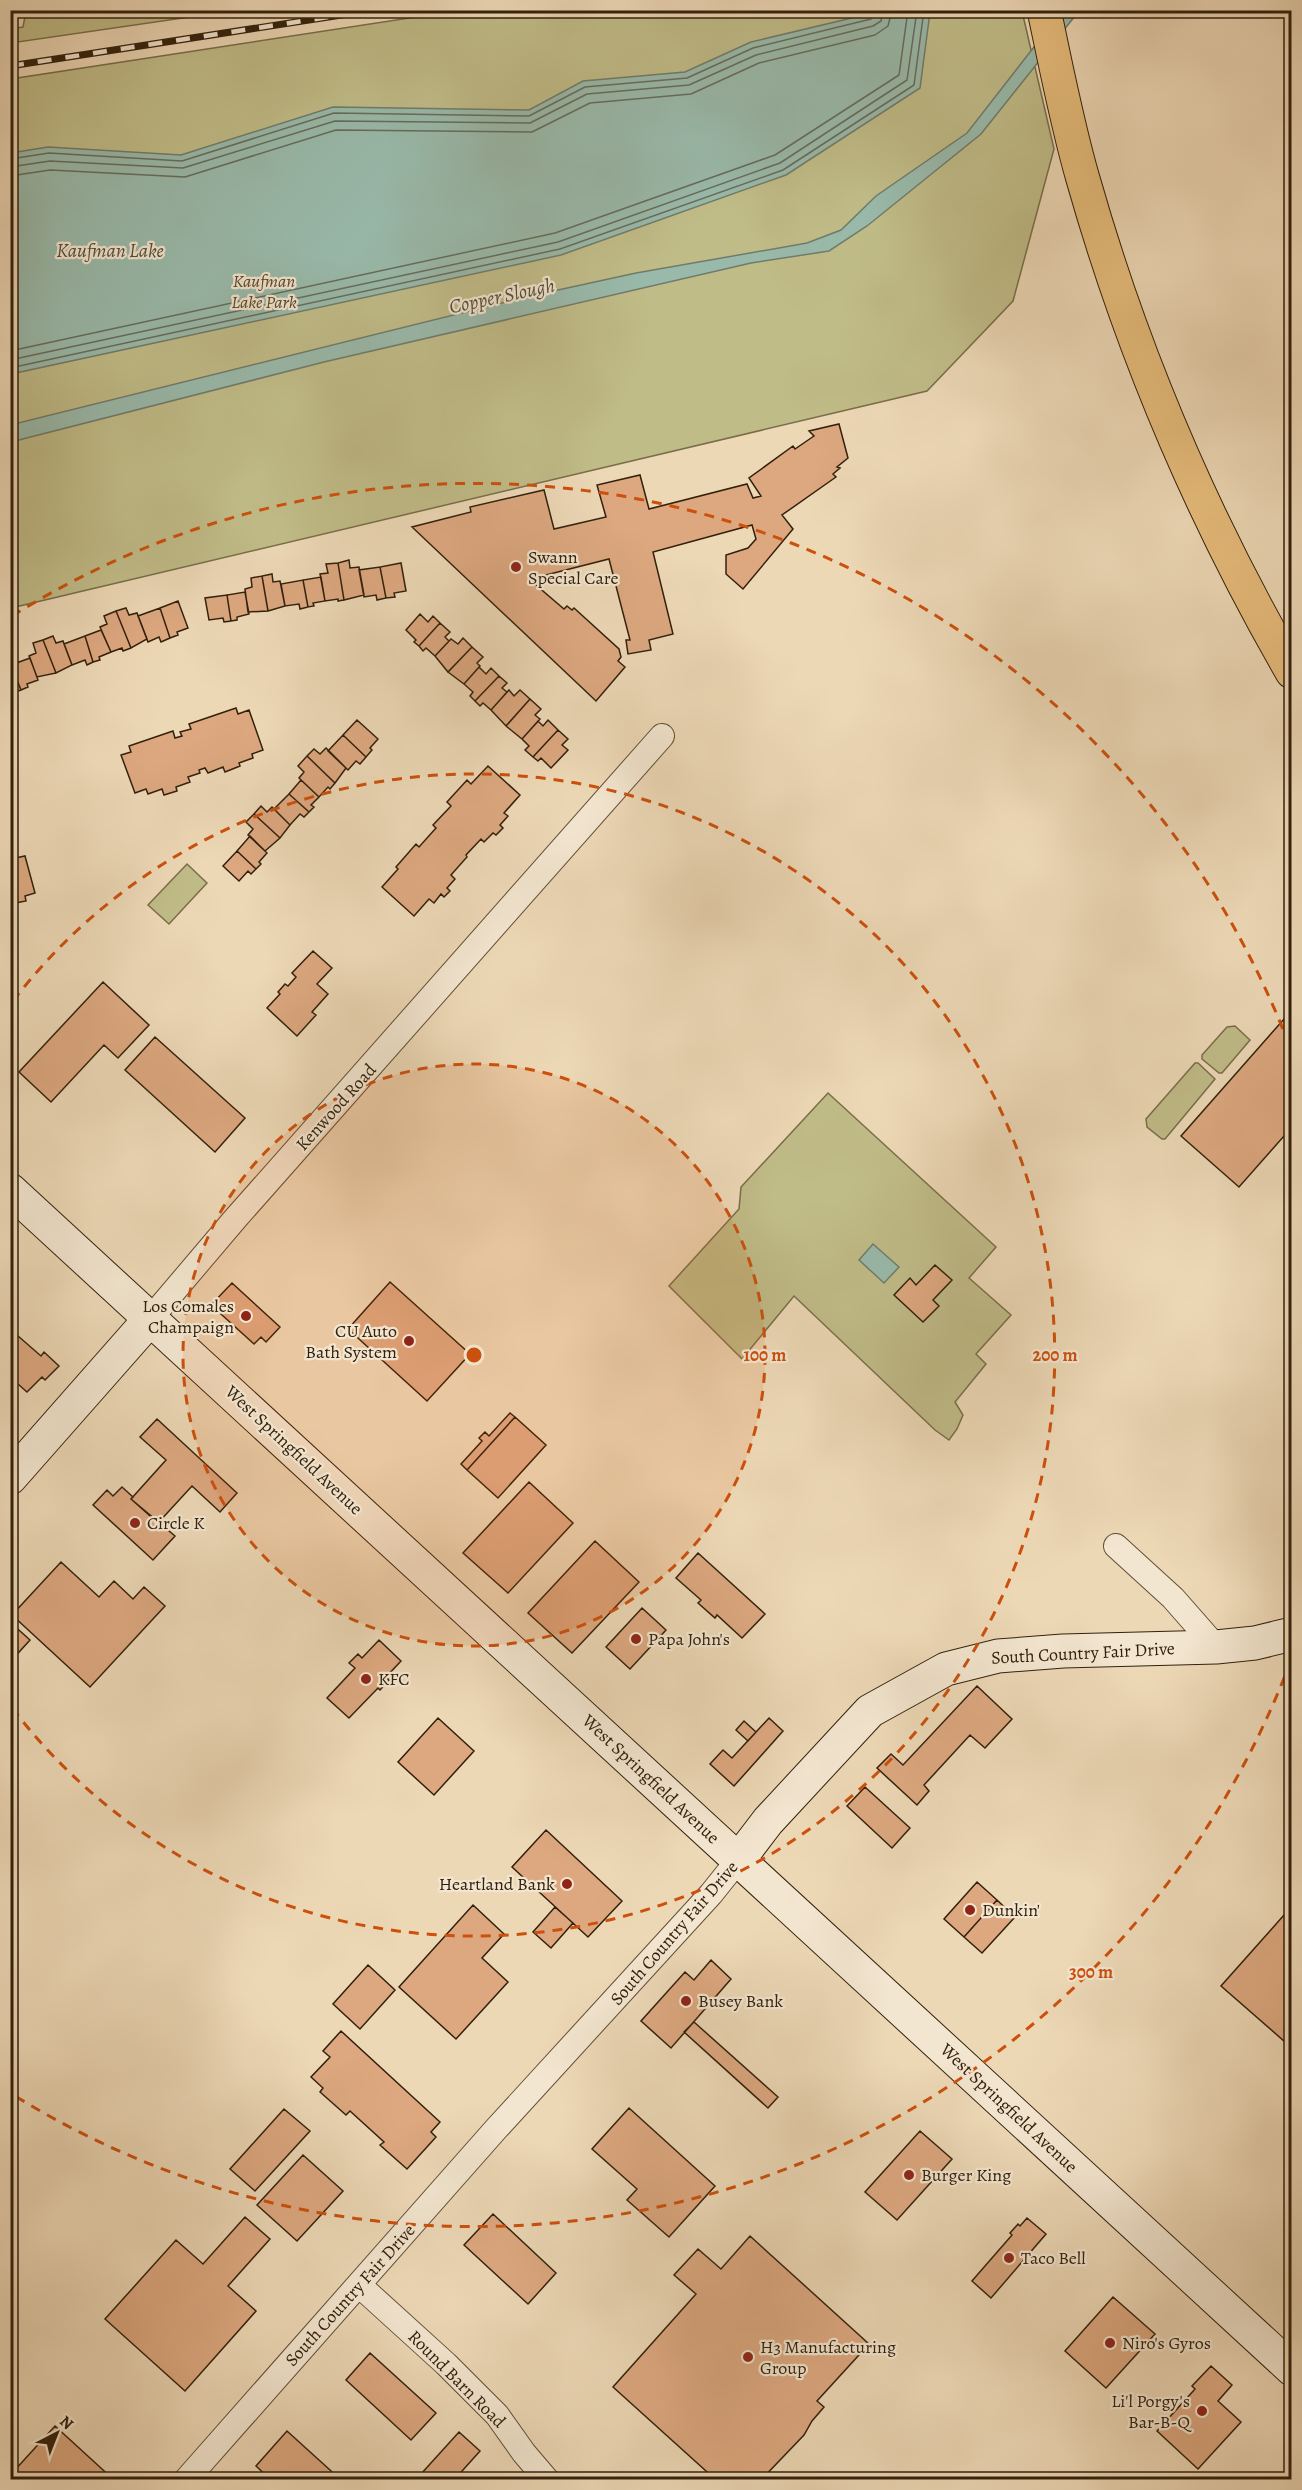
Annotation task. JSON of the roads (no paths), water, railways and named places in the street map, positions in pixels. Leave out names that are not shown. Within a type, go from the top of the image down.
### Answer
[{"type":"highway","points":[[1044,10],[1082,177],[1141,359],[1174,441],[1205,509],[1260,617],[1292,672]]},
{"type":"main road","name":"West Springfield Avenue","points":[[10,1190],[1292,2369]]},
{"type":"main road","name":"Kenwood Road","points":[[10,1478],[150,1318]]},
{"type":"main road","name":"South Country Fair Drive","points":[[739,1859],[768,1821],[870,1711],[946,1669],[1009,1655],[1063,1651],[1216,1647],[1255,1643],[1292,1634]]},
{"type":"street","name":"Kenwood Road","points":[[150,1318],[662,736]]},
{"type":"street","points":[[1116,1546],[1173,1599],[1216,1647]]},
{"type":"street","name":"South Country Fair Drive","points":[[186,2480],[496,2129],[711,1894],[739,1859]]},
{"type":"street","name":"Round Barn Road","points":[[359,2285],[446,2364],[497,2415],[547,2480]]},
{"type":"water","name":"Kaufman Lake","points":[[926,10],[930,12],[920,88],[786,175],[561,255],[11,374],[11,153],[48,147],[181,155],[333,107],[529,110],[583,81],[685,72],[751,42],[881,11]]},
{"type":"water","points":[[1062,11],[1079,11],[981,134],[867,226],[829,251],[751,263],[324,362],[11,442],[10,425],[526,297],[636,273],[807,243],[841,230],[876,196],[967,133]]},
{"type":"water","points":[[873,1244],[899,1267],[884,1283],[859,1260]]},
{"type":"railway","points":[[10,66],[374,10]]},
{"type":"place","name":"Swann Special Care","points":[[516,567]]},
{"type":"place","name":"Los Comales Champaign","points":[[246,1316]]},
{"type":"place","name":"CU Auto Bath System","points":[[409,1341]]},
{"type":"place","name":"Circle K","points":[[135,1523]]},
{"type":"place","name":"Papa John's","points":[[636,1639]]},
{"type":"place","name":"KFC","points":[[366,1679]]},
{"type":"place","name":"Heartland Bank","points":[[567,1884]]},
{"type":"place","name":"Dunkin'","points":[[970,1910]]},
{"type":"place","name":"Busey Bank","points":[[686,2001]]},
{"type":"place","name":"Burger King","points":[[909,2175]]},
{"type":"place","name":"Taco Bell","points":[[1009,2258]]},
{"type":"place","name":"Niro's Gyros","points":[[1110,2343]]},
{"type":"place","name":"H3 Manufacturing Group","points":[[748,2357]]},
{"type":"place","name":"Li'l Porgy's Bar-B-Q","points":[[1202,2411]]},
{"type":"park label","name":"Kaufman Lake Park","points":[[264,291]]},
{"type":"water label","name":"Copper Slough","points":[[502,296]]}]
